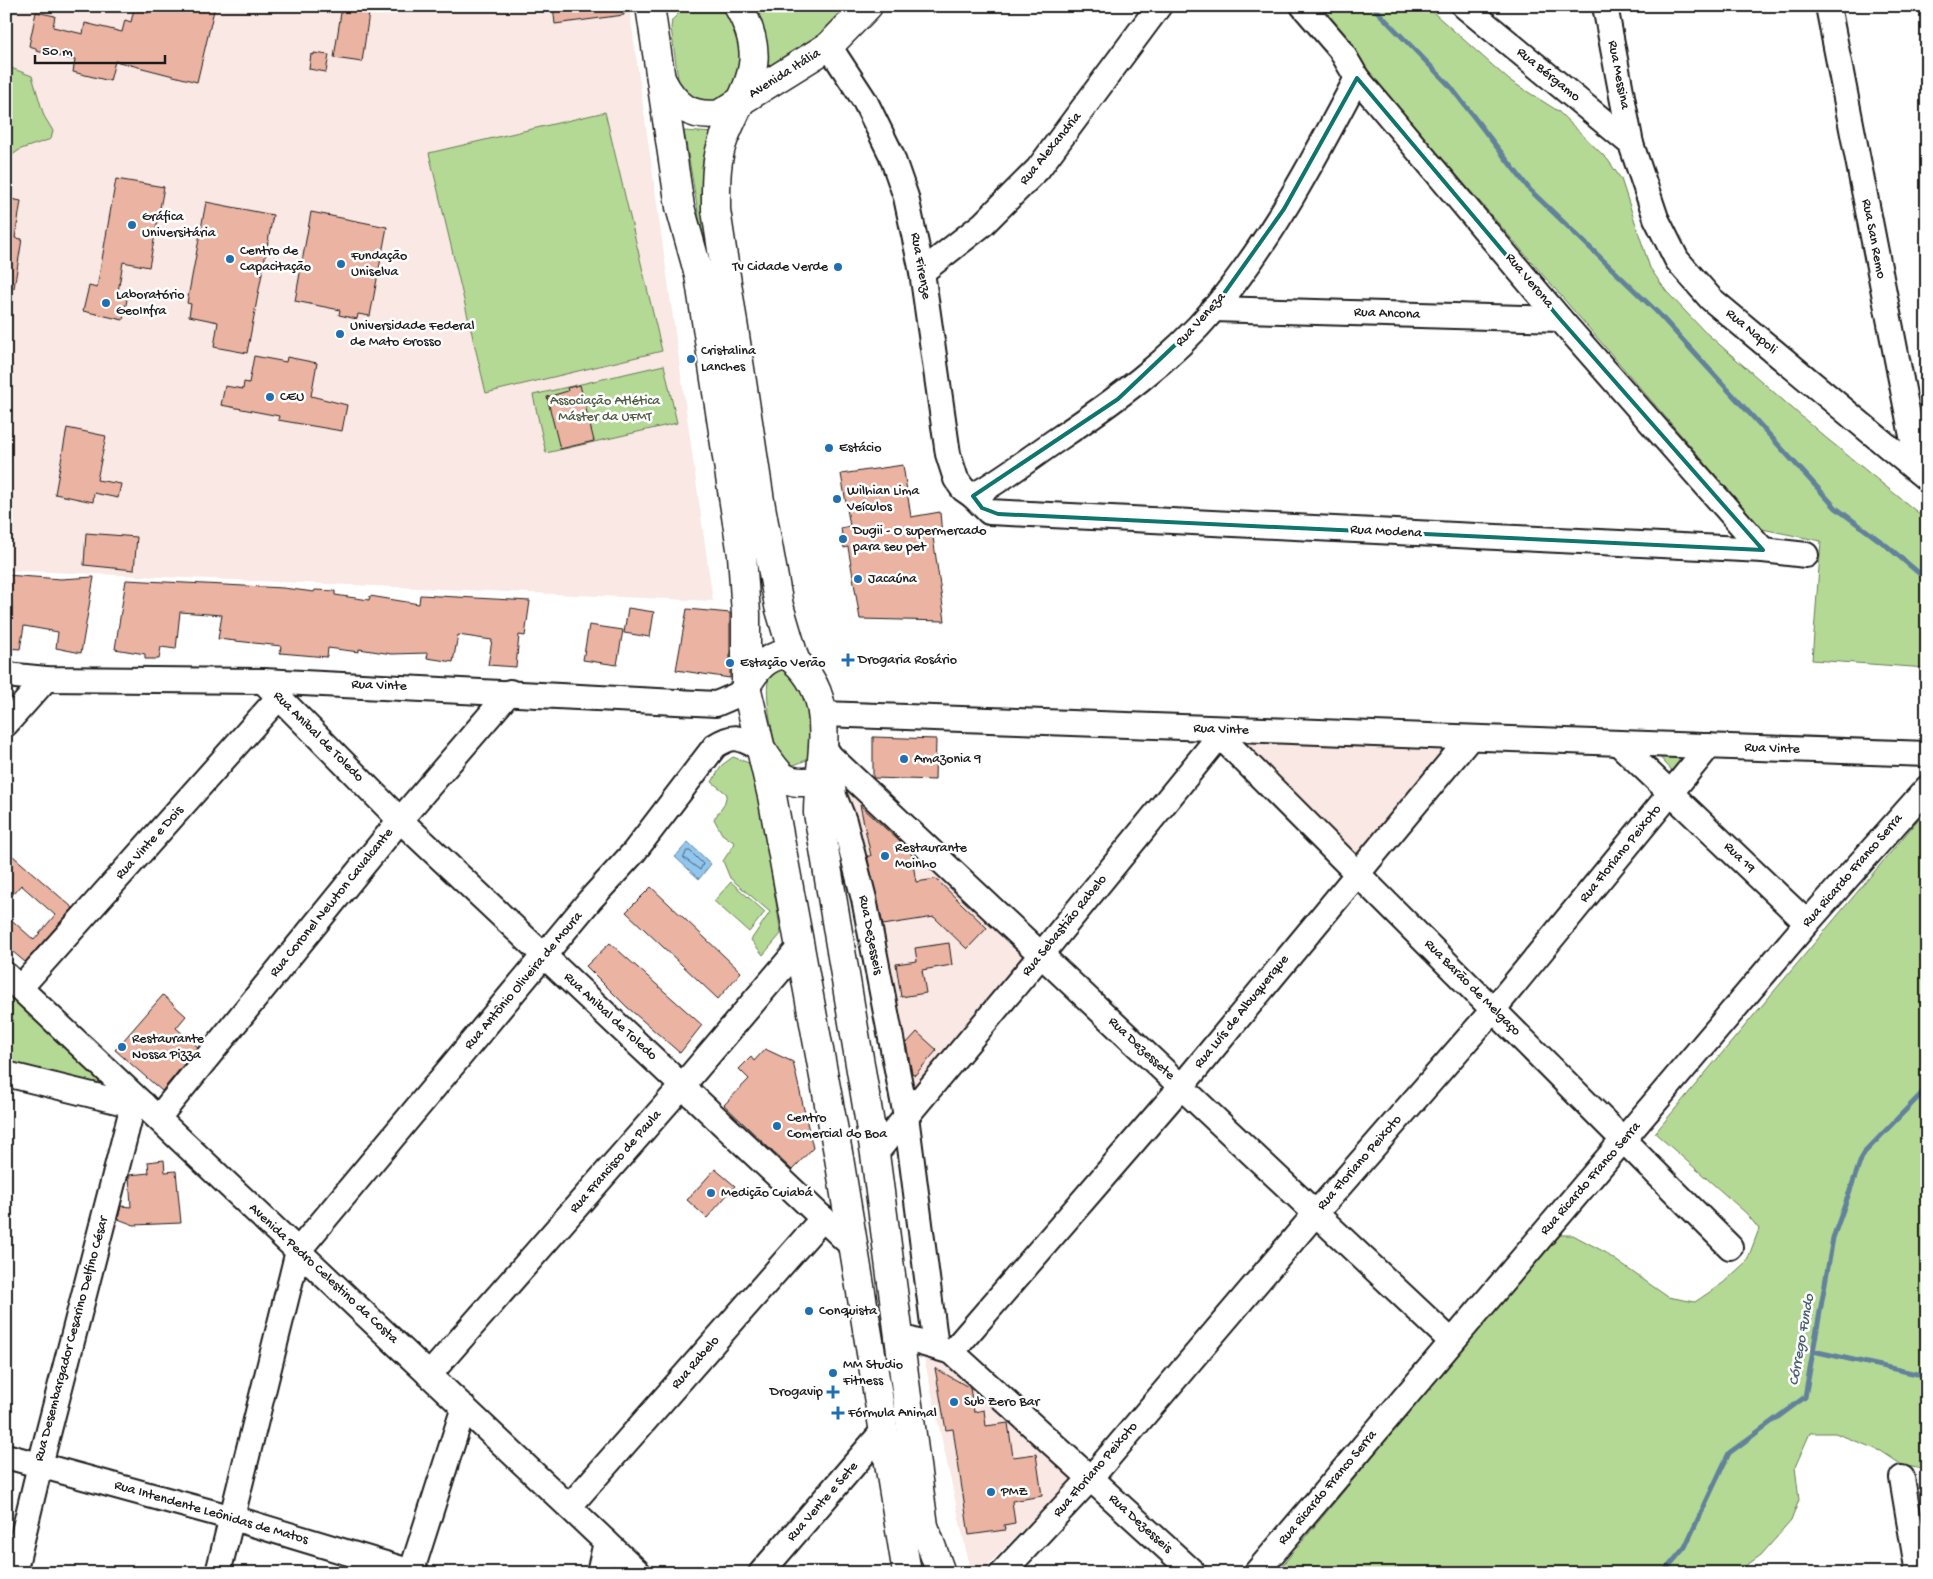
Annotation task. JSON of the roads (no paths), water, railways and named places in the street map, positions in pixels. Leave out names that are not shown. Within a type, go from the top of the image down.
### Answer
[{"type":"main road","points":[[738,6],[752,36],[755,56],[753,73],[724,138],[716,164],[716,210],[760,501],[779,606],[795,660]]},
{"type":"main road","name":"Avenida Itália","points":[[659,76],[674,102],[693,114],[706,116],[720,114],[829,46],[868,6]]},
{"type":"main road","points":[[657,13],[659,76],[680,207],[699,275],[742,555],[746,614],[746,686],[772,796],[842,1173],[852,1246],[907,1573]]},
{"type":"main road","points":[[746,686],[756,669],[766,660],[786,654],[795,660],[812,683],[823,714],[827,752],[818,781],[818,813],[874,1154],[924,1526],[941,1573]]},
{"type":"main road","points":[[760,748],[778,776],[789,781],[801,783],[818,781]]},
{"type":"street","name":"Rua Alexandria","points":[[922,272],[983,224],[1038,169],[1159,6]]},
{"type":"street","name":"Rua Verona","points":[[1303,6],[1340,49],[1357,78],[1560,319],[1763,550]]},
{"type":"street","name":"Rua Bérgamo","points":[[1464,6],[1631,144]]},
{"type":"street","name":"Rua Messina","points":[[1605,6],[1631,144]]},
{"type":"street","name":"Rua San Remo","points":[[1828,6],[1923,476]]},
{"type":"street","name":"Rua Firenze","points":[[829,46],[865,100],[891,154],[906,197],[922,272],[948,454],[956,479],[963,490],[973,496]]},
{"type":"street","name":"Rua Veneza","points":[[973,496],[1118,398],[1168,356],[1214,309],[1284,209],[1357,78]]},
{"type":"street","name":"Rua Napoli","points":[[1631,144],[1656,218],[1677,260],[1711,299],[1923,476]]},
{"type":"street","name":"Rua Ancona","points":[[1214,309],[1560,319]]},
{"type":"street","name":"Rua Modena","points":[[973,496],[982,508],[998,514],[1763,550],[1806,554]]},
{"type":"street","name":"Rua Vinte","points":[[6,675],[46,679],[271,689],[510,692],[716,704],[737,696],[746,686]]},
{"type":"street","points":[[6,724],[46,679]]},
{"type":"street","name":"Rua Anibal de Toledo","points":[[271,689],[400,820],[852,1246]]},
{"type":"street","name":"Rua Vinte e Dois","points":[[13,982],[271,689]]},
{"type":"street","name":"Rua Coronel Newton Cavalcante","points":[[145,1109],[400,820],[510,692]]},
{"type":"street","name":"Rua Vinte","points":[[823,714],[1214,730],[1927,754]]},
{"type":"street","name":"Rua Barão de Melgaço","points":[[1214,730],[1730,1247]]},
{"type":"street","name":"Rua Sebastião Rabelo","points":[[874,1154],[1041,955],[1212,745],[1214,730]]},
{"type":"street","name":"Rua Antônio Oliveira de Moura","points":[[298,1251],[545,957],[590,900],[634,852],[716,746],[727,738],[739,737],[760,748]]},
{"type":"street","name":"Rua Luís de Albuquerque","points":[[944,1349],[1181,1086],[1356,872],[1470,738]]},
{"type":"street","points":[[1618,743],[1671,793]]},
{"type":"street","name":"Rua Floriano Peixoto","points":[[1002,1573],[1090,1479],[1316,1213],[1493,1010],[1709,746]]},
{"type":"street","name":"Rua Dezessete","points":[[827,752],[1451,1341]]},
{"type":"street","name":"Rua Dezesseis","points":[[827,752],[834,796],[844,822],[864,899],[906,1116],[944,1349]]},
{"type":"street","name":"Rua Ricardo Franco Serra","points":[[1256,1573],[1807,924],[1927,788]]},
{"type":"street","name":"Rua 19","points":[[1671,793],[1807,924]]},
{"type":"street","name":"Rua Francisco de Paula","points":[[429,1374],[683,1085],[800,947]]},
{"type":"street","name":"Avenida Pedro Celestino da Costa","points":[[13,982],[145,1109],[639,1573]]},
{"type":"street","points":[[6,1074],[145,1109]]},
{"type":"street","name":"Rua Desembargador Cesarino Delfino César","points":[[14,1573],[40,1465],[145,1109]]},
{"type":"street","name":"Rua Rabelo","points":[[569,1507],[818,1213],[842,1173]]},
{"type":"street","points":[[218,1573],[298,1251]]},
{"type":"street","name":"Rua Dezesseis","points":[[897,1336],[944,1349],[1194,1573]]},
{"type":"street","points":[[412,1572],[464,1407]]},
{"type":"street","name":"Rua Vente e Sete","points":[[761,1573],[884,1430]]},
{"type":"street","name":"Rua Intendente Leônidas de Matos","points":[[6,1456],[233,1518],[412,1572]]},
{"type":"street","points":[[1902,1478],[1918,1573]]},
{"type":"street","points":[[599,1573],[606,1542]]},
{"type":"water","points":[[688,842],[711,864],[699,879],[675,857]]},
{"type":"waterway","points":[[1372,6],[1450,86],[1530,190],[1657,312],[1836,508],[1887,546],[1927,580]]},
{"type":"waterway","name":"Córrego Fundo","points":[[1663,1573],[1685,1547],[1729,1453],[1805,1397],[1833,1238],[1863,1154],[1927,1088]]},
{"type":"waterway","points":[[1813,1351],[1917,1374],[1927,1374]]},
{"type":"place","name":"Gráfica Universitária","points":[[132,225]]},
{"type":"place","name":"Centro de Capacitação","points":[[230,259]]},
{"type":"place","name":"Fundação Uniselva","points":[[341,264]]},
{"type":"place","name":"Tv Cidade Verde","points":[[838,267]]},
{"type":"place","name":"Laboratório GeoInfra","points":[[106,303]]},
{"type":"place","name":"Universidade Federal de Mato Grosso","points":[[340,334]]},
{"type":"place","name":"Cristalina Lanches","points":[[691,359]]},
{"type":"place","name":"CEU","points":[[270,397]]},
{"type":"place","name":"Estácio","points":[[829,448]]},
{"type":"place","name":"Wilhian Lima Veículos","points":[[837,499]]},
{"type":"place","name":"Dugii - O supermercado para seu pet","points":[[843,539]]},
{"type":"place","name":"Jacaúna","points":[[858,579]]},
{"type":"place","name":"Drogaria Rosário","points":[[848,660]]},
{"type":"place","name":"Estação Verão","points":[[730,663]]},
{"type":"place","name":"Amazonia 9","points":[[904,759]]},
{"type":"place","name":"Restaurante Moinho","points":[[885,856]]},
{"type":"place","name":"Restaurante Nossa Pizza","points":[[122,1047]]},
{"type":"place","name":"Centro Comercial do Boa","points":[[777,1126]]},
{"type":"place","name":"Medição Cuiabá","points":[[711,1193]]},
{"type":"place","name":"Conquista","points":[[809,1311]]},
{"type":"place","name":"MM Studio Fitness","points":[[833,1373]]},
{"type":"place","name":"Drogavip","points":[[833,1392]]},
{"type":"place","name":"Sub Zero Bar","points":[[954,1402]]},
{"type":"place","name":"Fórmula Animal","points":[[838,1413]]},
{"type":"place","name":"PMZ","points":[[991,1492]]},
{"type":"park label","name":"Associação Atlética Máster da UFMT","points":[[605,410]]}]
